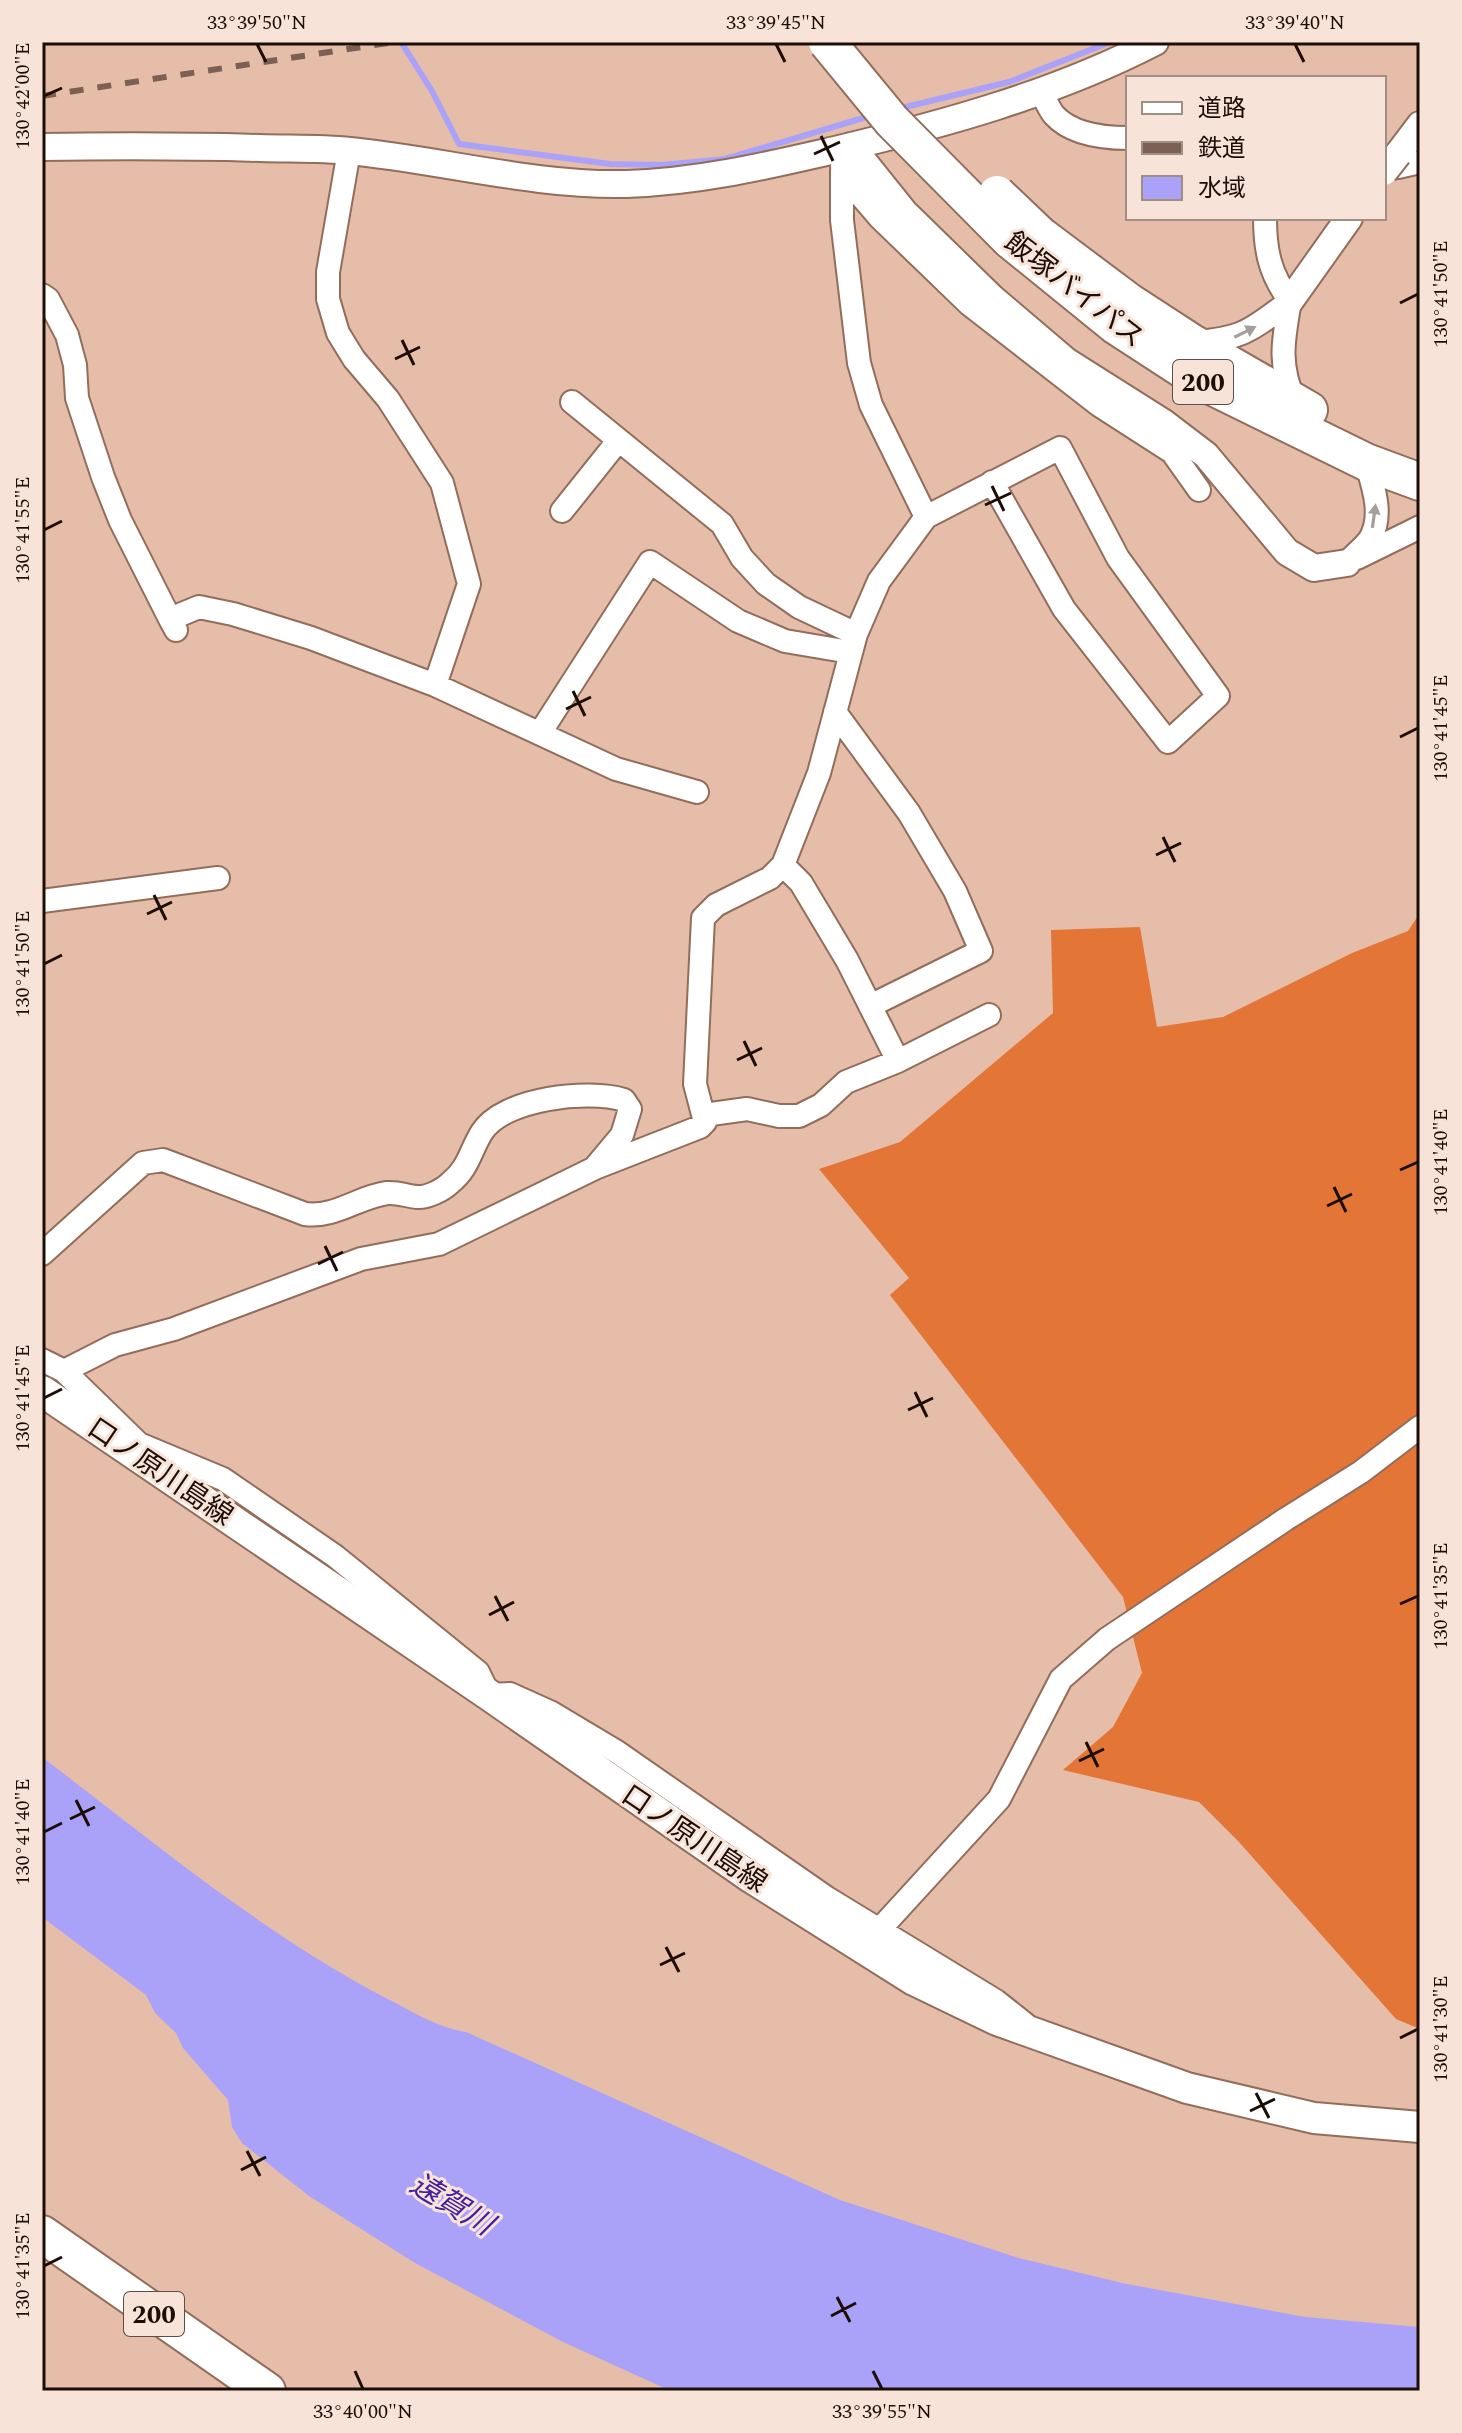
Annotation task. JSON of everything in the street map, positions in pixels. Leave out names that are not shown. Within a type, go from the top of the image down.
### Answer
[{"type":"highway","name":"飯塚バイパス","points":[[827,42],[892,121],[1025,237],[1116,326],[1199,380],[1366,462],[1420,482]]},
{"type":"highway","name":"200","points":[[859,42],[901,96],[1025,237],[1296,404],[1420,458]]},
{"type":"highway","name":"200","points":[[42,2234],[267,2391]]},
{"type":"main road","name":"口ノ原川島線","points":[[53,1381],[137,1448],[710,1850],[858,1946],[928,1987],[997,2020],[1201,2092],[1314,2118],[1420,2127]]},
{"type":"street","points":[[42,147],[161,146],[349,151],[547,179],[623,184],[688,181],[844,153],[1041,92],[1127,57],[1155,42]]},
{"type":"street","points":[[1041,92],[1055,116],[1071,127],[1101,138],[1126,138]]},
{"type":"street","points":[[1403,164],[1420,125]]},
{"type":"street","points":[[349,151],[328,272],[328,299],[338,333],[354,359],[388,399],[442,483],[469,584],[435,685]]},
{"type":"street","points":[[844,153],[856,190],[880,218],[969,304],[1099,405],[1172,452],[1199,490]]},
{"type":"street","points":[[844,153],[842,220],[859,363],[871,405],[926,517]]},
{"type":"street","points":[[844,153],[992,298],[1066,361],[1164,423],[1206,455],[1287,552],[1314,568],[1347,563],[1420,527]]},
{"type":"street","points":[[1265,220],[1267,259],[1275,281],[1290,301],[1282,351],[1286,383],[1296,404]]},
{"type":"street","points":[[1191,342],[1226,340],[1248,332],[1290,301],[1348,220]]},
{"type":"street","points":[[42,295],[54,308],[67,335],[75,365],[77,398],[120,520],[173,624],[199,607],[311,638],[435,685],[616,769],[697,792]]},
{"type":"street","points":[[572,402],[722,524],[742,558],[766,584],[853,643]]},
{"type":"street","points":[[562,511],[618,441]]},
{"type":"street","points":[[42,1360],[53,1381],[115,1345],[174,1329],[361,1259],[439,1244],[595,1168],[700,1127],[705,1122],[695,1084],[703,918],[722,901],[770,878],[783,865],[819,773],[853,643],[879,581],[926,517],[992,482],[1060,448],[1118,558],[1218,696],[1168,742],[1064,609],[992,482]]},
{"type":"street","points":[[1347,563],[1370,538],[1377,517],[1376,495],[1366,462]]},
{"type":"street","points":[[540,733],[650,562],[738,621],[785,641],[853,643]]},
{"type":"street","points":[[835,712],[909,813],[955,891],[981,951],[870,1006]]},
{"type":"street","points":[[783,865],[801,883],[898,1061]]},
{"type":"street","points":[[42,901],[218,878]]},
{"type":"street","points":[[704,1115],[747,1109],[779,1116],[799,1116],[821,1105],[846,1082],[898,1061],[989,1015]]},
{"type":"street","points":[[42,1254],[143,1163],[163,1160],[305,1214],[321,1217],[386,1193],[417,1197],[447,1186],[460,1174],[482,1132],[500,1113],[561,1097],[614,1097],[624,1100],[630,1109],[622,1135],[595,1168]]},
{"type":"street","points":[[880,1929],[999,1799],[1061,1679],[1107,1639],[1361,1472],[1420,1427]]},
{"type":"street","points":[[489,1695],[510,1694],[550,1712],[617,1752],[827,1898],[996,2001],[1041,2036]]},
{"type":"shaded area","points":[[1420,913],[1420,2029],[1396,2019],[1239,1842],[1199,1802],[1063,1770],[1113,1727],[1142,1673],[1123,1597],[890,1295],[909,1278],[819,1169],[900,1142],[1053,1013],[1051,930],[1140,927],[1157,1027],[1223,1017],[1352,953],[1408,931]]},
{"type":"water","name":"遠賀川","points":[[42,1757],[250,1914],[337,1971],[423,2017],[466,2032],[840,2200],[1019,2258],[1122,2283],[1305,2317],[1420,2327],[1420,2391],[671,2391],[563,2342],[415,2263],[309,2196],[242,2143],[232,2127],[228,2100],[183,2048],[176,2033],[155,2013],[146,1995],[42,1917]]},
{"type":"waterway","points":[[401,42],[432,91],[459,144],[610,164],[662,165],[725,159],[870,116]]},
{"type":"waterway","points":[[897,109],[1009,82],[1110,42]]},
{"type":"railway","points":[[42,96],[394,42]]}]
